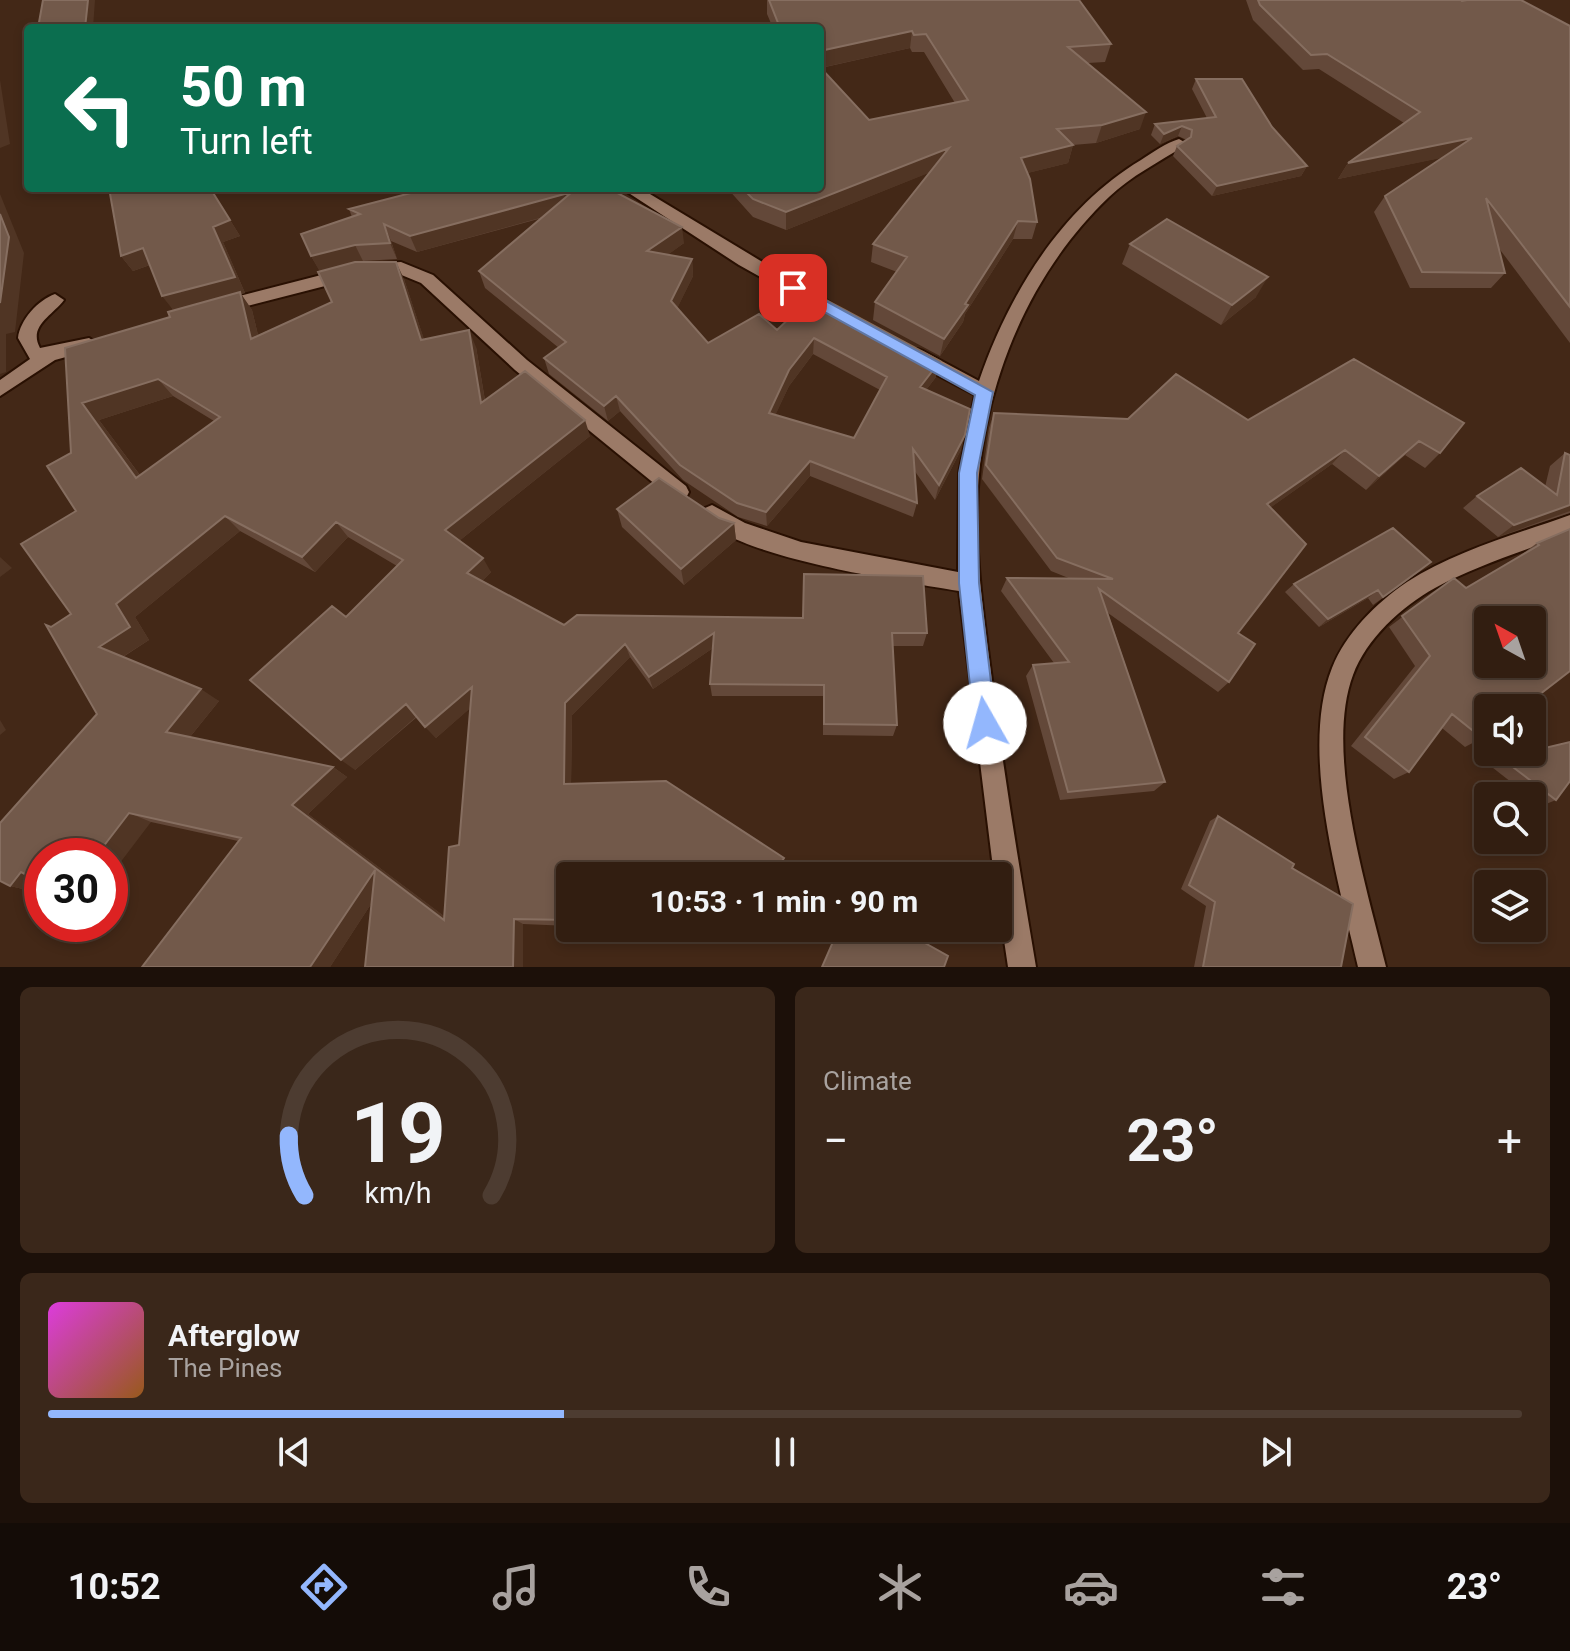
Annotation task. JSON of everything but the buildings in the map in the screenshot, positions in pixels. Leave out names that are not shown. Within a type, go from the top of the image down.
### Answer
[{"type":"street","points":[[1022,967],[985,723],[969,583],[968,473],[984,392],[1002,340],[1042,270],[1072,227],[1106,192],[1179,143]]},
{"type":"street","points":[[635,192],[745,261],[844,316]]},
{"type":"street","points":[[201,313],[364,270],[401,268],[427,279],[521,365],[663,481],[730,527],[838,561],[969,583]]},
{"type":"street","points":[[55,300],[30,323],[24,335],[26,345],[35,354],[49,355],[112,338]]},
{"type":"street","points":[[899,346],[984,392]]},
{"type":"street","points":[[0,389],[49,355]]},
{"type":"street","points":[[1372,967],[1345,845],[1333,752],[1339,683],[1364,632],[1427,582],[1570,524]]},
{"type":"route","points":[[793,288],[984,392],[968,473],[969,583],[985,723]]}]
